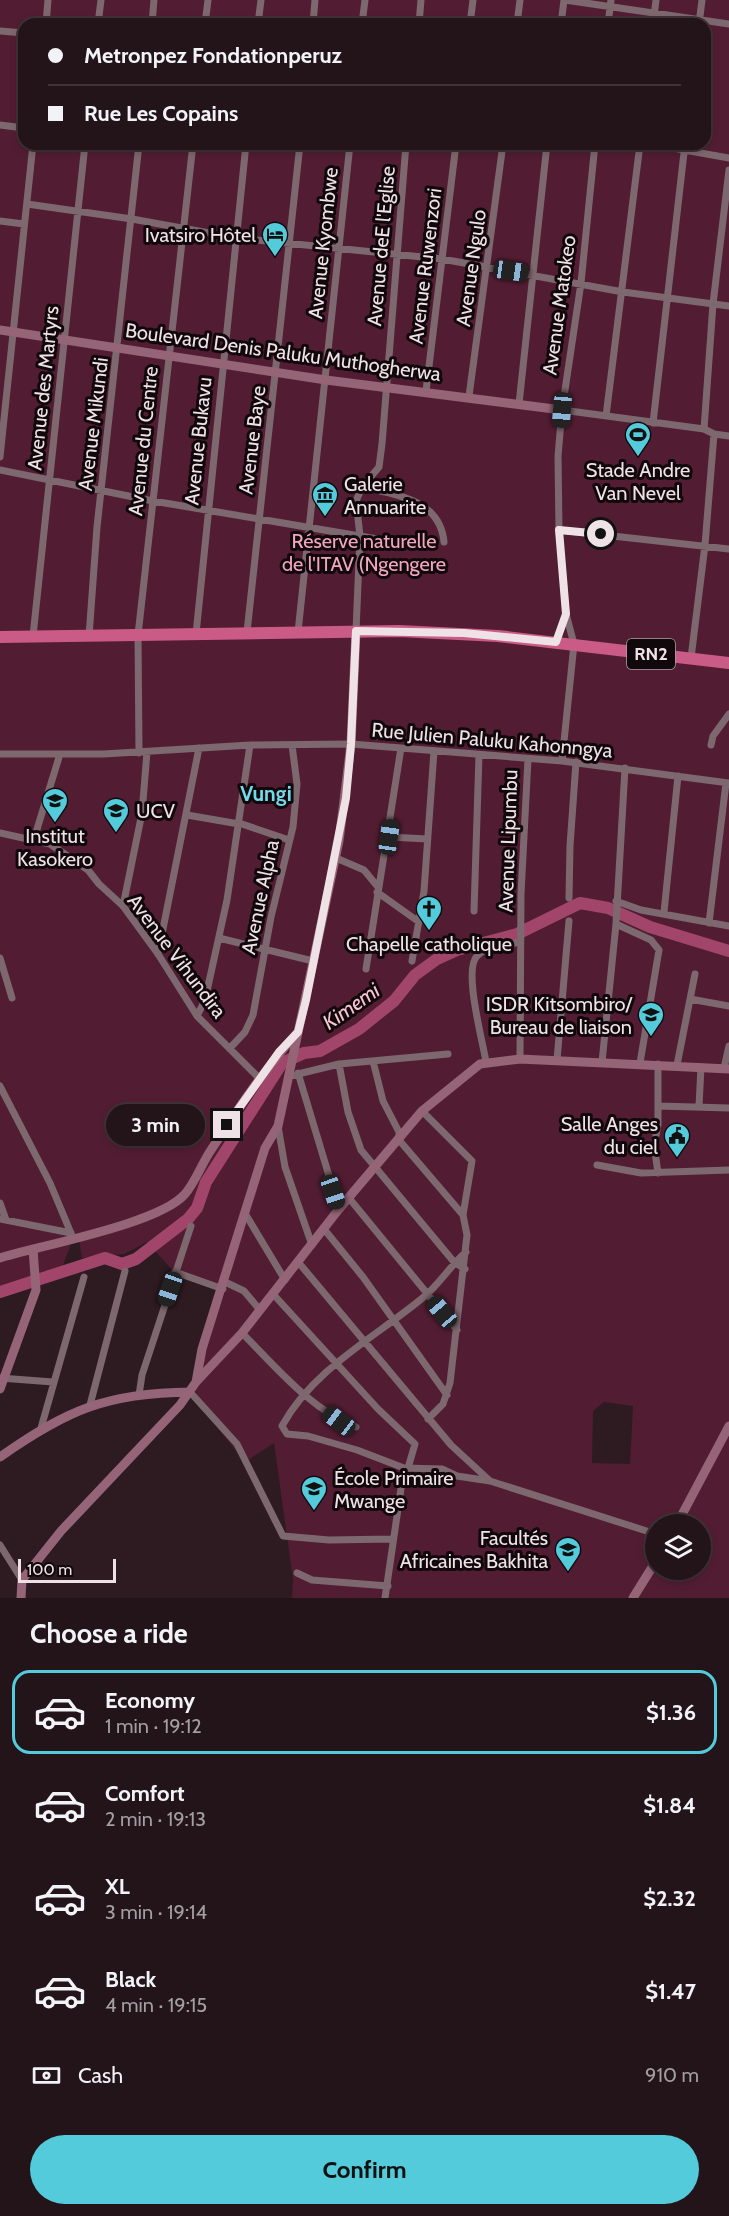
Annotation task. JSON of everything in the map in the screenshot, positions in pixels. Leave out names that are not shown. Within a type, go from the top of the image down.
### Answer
[{"type":"highway","name":"RN2","points":[[0,637],[356,631],[464,633],[729,663]]},
{"type":"street","points":[[46,18],[48,0]]},
{"type":"street","points":[[99,18],[101,0]]},
{"type":"street","points":[[152,18],[154,0]]},
{"type":"street","points":[[206,18],[208,0]]},
{"type":"street","points":[[259,18],[261,0]]},
{"type":"street","points":[[314,18],[315,0]]},
{"type":"street","points":[[363,18],[365,0]]},
{"type":"street","points":[[419,18],[421,0]]},
{"type":"street","points":[[471,18],[473,0]]},
{"type":"street","points":[[518,18],[520,0]]},
{"type":"street","points":[[562,18],[565,0],[611,3],[681,18]]},
{"type":"street","points":[[654,18],[656,0]]},
{"type":"street","points":[[700,18],[702,0]]},
{"type":"street","points":[[609,18],[611,3]]},
{"type":"street","points":[[711,23],[729,24]]},
{"type":"street","points":[[0,31],[18,32]]},
{"type":"street","points":[[0,125],[18,127]]},
{"type":"street","points":[[0,457],[3,396],[32,150]]},
{"type":"street","name":"Avenue des Martyrs","points":[[33,636],[85,150]]},
{"type":"street","name":"Avenue Mikundi","points":[[89,636],[91,584],[138,150]]},
{"type":"street","name":"Avenue du Centre","points":[[123,906],[142,813],[143,752],[138,635],[192,150]]},
{"type":"street","name":"Avenue Bukavu","points":[[196,634],[245,150]]},
{"type":"street","name":"Avenue Baye","points":[[247,632],[299,150]]},
{"type":"street","name":"Avenue Kyombwe","points":[[298,632],[349,150]]},
{"type":"street","name":"Avenue deE l'Eglise","points":[[362,487],[378,467],[387,387],[405,150]]},
{"type":"street","name":"Avenue Ruwenzori","points":[[426,392],[455,150]]},
{"type":"street","name":"Avenue Ngulo","points":[[469,396],[502,150]]},
{"type":"street","points":[[519,404],[546,150]]},
{"type":"street","name":"Avenue Matokeo","points":[[566,614],[557,495],[562,410],[580,283],[594,150]]},
{"type":"street","points":[[606,416],[639,150]]},
{"type":"street","points":[[653,423],[685,150]]},
{"type":"street","points":[[697,150],[729,158]]},
{"type":"street","points":[[704,429],[713,304],[729,170]]},
{"type":"street","points":[[27,204],[132,219],[237,238],[338,251],[396,253],[442,259],[623,292],[729,306]]},
{"type":"street","points":[[0,221],[24,224]]},
{"type":"street","name":"Boulevard Denis Paluku Muthogherwa","points":[[0,330],[224,362],[326,380],[469,396],[562,410]]},
{"type":"street","points":[[562,410],[704,429],[714,434],[729,436]]},
{"type":"street","points":[[691,658],[705,545],[714,434]]},
{"type":"street","points":[[0,470],[153,501],[401,543]]},
{"type":"street","points":[[22,1580],[61,1531],[190,1392],[195,1382],[202,1349],[224,1286],[265,1148],[278,1126],[293,1072],[298,1032],[336,858],[351,744],[360,536],[356,501],[362,487],[417,501],[440,524],[444,542]]},
{"type":"street","points":[[559,530],[729,549]]},
{"type":"street","points":[[556,642],[566,614]]},
{"type":"street","points":[[562,761],[574,644],[566,614]]},
{"type":"street","points":[[711,745],[713,736],[729,714]]},
{"type":"street","name":"Rue Julien Paluku Kahonngya","points":[[0,754],[143,752],[250,745],[351,744],[576,762],[728,783]]},
{"type":"street","points":[[197,1016],[205,1000],[219,938],[250,745]]},
{"type":"street","name":"Avenue Alpha","points":[[230,1048],[245,1032],[253,1015],[296,810],[292,745]]},
{"type":"street","points":[[158,954],[199,748]]},
{"type":"street","points":[[366,969],[389,837],[401,748]]},
{"type":"street","points":[[412,961],[424,891],[434,751]]},
{"type":"street","points":[[34,839],[60,754]]},
{"type":"street","points":[[474,911],[479,755]]},
{"type":"street","name":"Avenue Lipumbu","points":[[520,1059],[520,941],[528,759]]},
{"type":"street","points":[[569,898],[576,762]]},
{"type":"street","points":[[602,1062],[616,922],[624,768]]},
{"type":"street","points":[[664,912],[678,776]]},
{"type":"street","points":[[709,923],[728,783]]},
{"type":"street","points":[[187,815],[239,824],[289,840]]},
{"type":"street","name":"Avenue Vihundira","points":[[0,833],[50,844],[88,870],[99,884],[123,906],[158,954],[197,1016],[260,1079]]},
{"type":"street","points":[[389,837],[427,839]]},
{"type":"street","points":[[336,858],[364,870],[378,890],[419,922]]},
{"type":"street","points":[[616,902],[641,910],[664,912],[729,926]]},
{"type":"street","points":[[557,1060],[569,921]]},
{"type":"street","points":[[616,922],[651,940],[659,950],[640,1063]]},
{"type":"street","points":[[219,938],[313,961]]},
{"type":"street","points":[[486,1062],[475,1000],[472,963],[477,956],[494,946],[513,945],[520,941]]},
{"type":"street","points":[[0,958],[12,998]]},
{"type":"street","points":[[677,1065],[695,974]]},
{"type":"street","points":[[690,999],[729,1006]]},
{"type":"street","points":[[0,1258],[155,1213],[185,1194],[197,1171],[260,1079],[298,1032]]},
{"type":"street","points":[[195,1382],[242,1333],[339,1209],[422,1111],[462,1076],[486,1062],[520,1059],[727,1069],[729,1046]]},
{"type":"street","points":[[293,1072],[373,1060],[448,1054]]},
{"type":"street","points":[[373,1060],[383,1101],[399,1132],[399,1140],[463,1215]]},
{"type":"street","points":[[339,1064],[354,1136],[374,1168],[454,1262],[465,1269]]},
{"type":"street","points":[[658,1064],[658,1125],[654,1145],[658,1173]]},
{"type":"street","points":[[699,1106],[700,1067]]},
{"type":"street","points":[[293,1072],[339,1209]]},
{"type":"street","points":[[0,1086],[2,1095],[50,1183],[72,1236]]},
{"type":"street","points":[[658,1106],[729,1108]]},
{"type":"street","points":[[422,1111],[472,1161],[463,1215],[467,1235],[465,1269],[447,1395],[428,1419]]},
{"type":"street","points":[[278,1126],[285,1167],[312,1245]]},
{"type":"street","points":[[597,1165],[658,1173],[729,1170]]},
{"type":"street","points":[[349,1198],[457,1330]]},
{"type":"street","points":[[0,1203],[3,1220],[72,1236]]},
{"type":"street","points":[[246,1215],[285,1280]]},
{"type":"street","points":[[140,1395],[142,1375],[191,1226]]},
{"type":"street","points":[[324,1229],[363,1277],[447,1395]]},
{"type":"street","points":[[0,1389],[2,1378],[36,1290],[33,1249]]},
{"type":"street","points":[[466,1252],[454,1262],[427,1294],[336,1363],[304,1394],[282,1426],[287,1434],[308,1436],[357,1450],[406,1468],[442,1469],[457,1476],[490,1481],[645,1530]]},
{"type":"street","points":[[299,1263],[428,1419],[451,1445],[490,1481]]},
{"type":"street","points":[[90,1405],[125,1271]]},
{"type":"street","points":[[175,1272],[243,1292],[260,1310]]},
{"type":"street","points":[[41,1428],[84,1277]]},
{"type":"street","points":[[273,1294],[385,1416],[415,1444],[406,1468],[392,1539],[385,1598]]},
{"type":"street","points":[[242,1333],[304,1394],[339,1421],[356,1427]]},
{"type":"street","points":[[2,1378],[53,1382]]},
{"type":"street","points":[[0,1457],[41,1428],[90,1405],[140,1395],[190,1392]]},
{"type":"street","points":[[190,1392],[237,1444],[283,1536],[329,1540],[392,1539]]},
{"type":"street","points":[[681,1514],[728,1428]]},
{"type":"street","points":[[0,1545],[22,1580],[21,1598]]},
{"type":"street","points":[[297,1573],[312,1580],[388,1586]]},
{"type":"street","points":[[633,1598],[645,1579]]},
{"type":"green space","name":"Réserve naturelle de l'ITAV (Ngengere","points":[[0,0],[729,0],[729,1598],[292,1598],[293,1579],[274,1443],[245,1462],[196,1401],[201,1359],[227,1288],[174,1272],[147,1242],[124,1254],[82,1258],[78,1234],[74,1235],[62,1268],[0,1286]],"holes":[[[604,1402],[633,1406],[630,1464],[592,1463],[593,1411]]]},
{"type":"waterway","name":"Kimemi","points":[[0,1292],[105,1258],[122,1264],[136,1259],[188,1219],[197,1208],[206,1182],[282,1063],[304,1053],[320,1051],[359,1029],[394,1001],[415,975],[437,959],[457,950],[517,934],[580,903],[608,908],[650,927],[729,951]]},
{"type":"place","name":"Ivatsiro Hôtel","points":[[275,258]]},
{"type":"place","name":"Stade Andre Van Nevel","points":[[638,458]]},
{"type":"place","name":"Galerie Annuarite","points":[[325,518]]},
{"type":"place","name":"Institut Kasokero","points":[[55,824]]},
{"type":"place","name":"UCV","points":[[116,834]]},
{"type":"place","name":"Chapelle catholique","points":[[429,932]]},
{"type":"place","name":"ISDR Kitsombiro/ Bureau de liaison","points":[[651,1038]]},
{"type":"place","name":"Salle Anges du ciel","points":[[677,1159]]},
{"type":"place","name":"École Primaire Mwange","points":[[314,1512]]},
{"type":"place","name":"Facultés Africaines Bakhita","points":[[568,1573]]},
{"type":"district","name":"Vungi","points":[[266,793]]},
{"type":"route","points":[[227,1125],[279,1052],[298,1032],[312,972],[317,935],[336,858],[346,798],[356,631],[464,633],[556,642],[566,614],[559,530],[601,534]]}]
